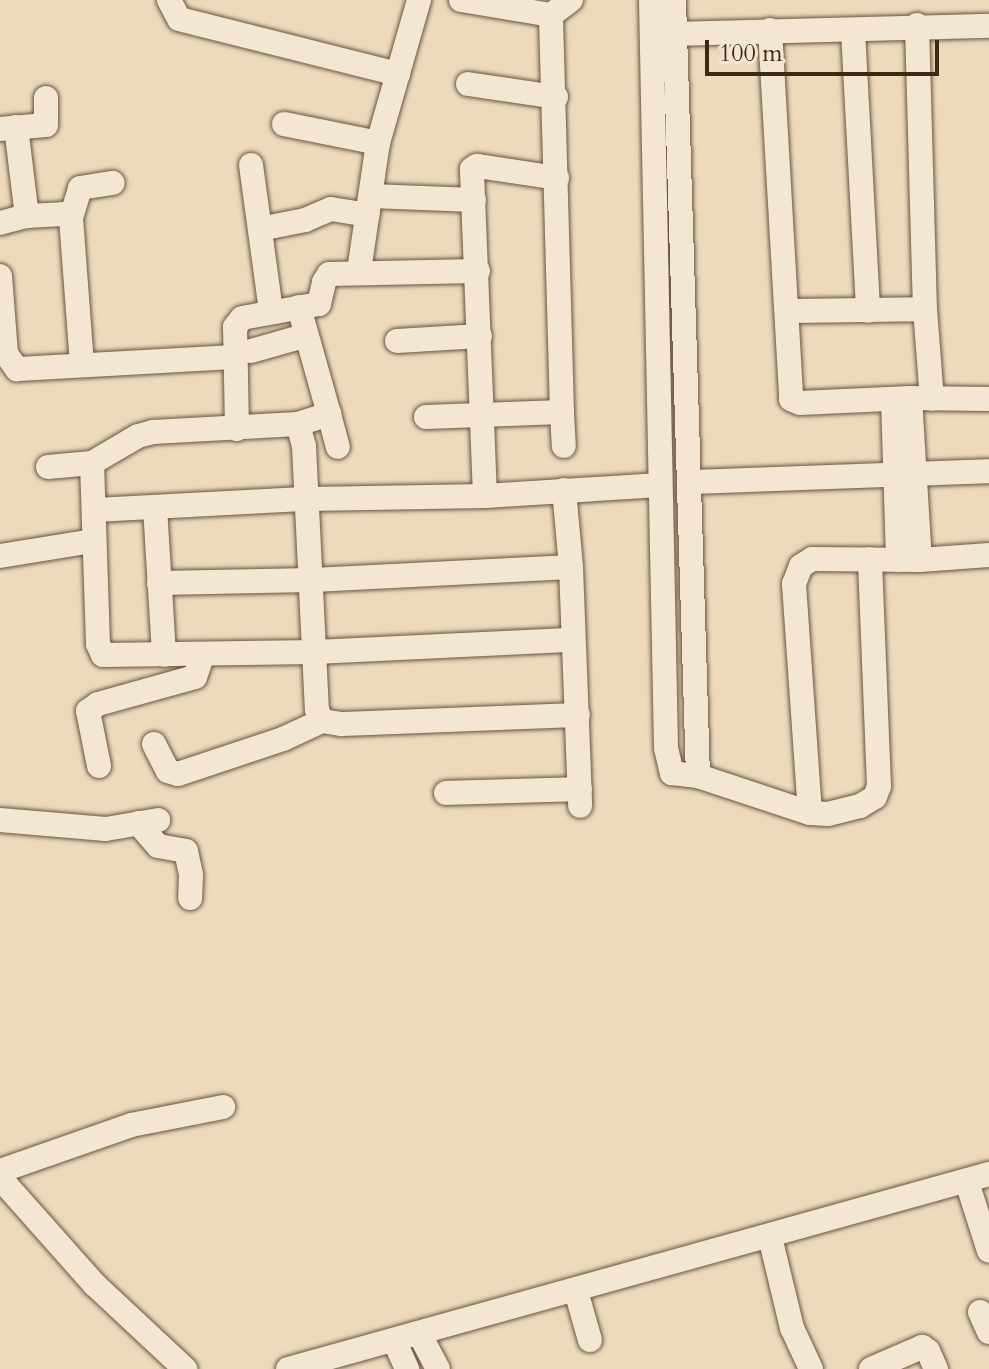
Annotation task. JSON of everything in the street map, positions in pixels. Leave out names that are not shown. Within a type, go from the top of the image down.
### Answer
[{"type":"street","points":[[169,0],[179,19],[398,74]]},
{"type":"street","points":[[359,271],[378,143],[419,0]]},
{"type":"street","points":[[461,0],[561,8],[556,97],[564,446]]},
{"type":"street","points":[[651,0],[666,748],[672,773],[698,776],[810,813],[828,814],[866,803],[875,797],[879,786],[870,559]]},
{"type":"street","points":[[674,0],[698,776]]},
{"type":"street","points":[[674,34],[853,31],[917,25],[989,26]]},
{"type":"street","points":[[909,560],[905,473],[925,309],[917,25]]},
{"type":"street","points":[[770,30],[791,399],[800,403],[912,398],[989,399]]},
{"type":"street","points":[[853,31],[868,311]]},
{"type":"street","points":[[468,84],[556,97]]},
{"type":"street","points":[[27,216],[8,128],[46,125],[46,98]]},
{"type":"street","points":[[284,124],[378,143]]},
{"type":"street","points":[[251,165],[271,311]]},
{"type":"street","points":[[485,496],[478,271],[470,177],[477,166],[557,178]]},
{"type":"street","points":[[82,363],[71,218],[80,188],[113,183]]},
{"type":"street","points":[[260,229],[305,220],[331,209],[474,200]]},
{"type":"street","points":[[0,223],[27,216],[63,214],[71,218]]},
{"type":"street","points":[[237,429],[243,354],[235,327],[239,322],[271,311],[319,304],[329,274],[478,271]]},
{"type":"street","points":[[0,276],[6,354],[13,367],[243,354],[304,336]]},
{"type":"street","points":[[299,307],[304,336],[338,447]]},
{"type":"street","points":[[788,311],[925,309]]},
{"type":"street","points":[[397,341],[480,336]]},
{"type":"street","points":[[426,417],[562,412]]},
{"type":"street","points":[[48,467],[92,463],[138,436],[153,432],[298,424],[329,414]]},
{"type":"street","points":[[298,424],[304,446],[317,710],[322,721]]},
{"type":"street","points":[[92,463],[99,651],[103,655],[315,652],[573,640]]},
{"type":"street","points":[[691,482],[989,471]]},
{"type":"street","points":[[95,510],[308,499],[485,496],[660,485]]},
{"type":"street","points":[[446,793],[580,798],[571,567],[564,490]]},
{"type":"street","points":[[155,507],[164,655]]},
{"type":"street","points":[[0,556],[93,541]]},
{"type":"street","points":[[810,813],[794,584],[801,566],[812,559],[909,560],[989,555]]},
{"type":"street","points":[[159,583],[313,580],[571,567]]},
{"type":"street","points":[[99,766],[88,711],[98,704],[195,677],[203,654]]},
{"type":"street","points":[[154,744],[168,771],[178,774],[283,739],[322,721],[342,724],[578,715]]},
{"type":"street","points":[[0,820],[106,829],[148,821],[158,846],[186,851],[191,875],[190,898]]},
{"type":"street","points":[[0,1171],[131,1125],[223,1107]]},
{"type":"street","points":[[0,1178],[94,1284],[185,1369]]},
{"type":"street","points":[[288,1369],[395,1342],[978,1178],[989,1251]]},
{"type":"street","points":[[770,1237],[792,1328],[811,1369]]},
{"type":"street","points":[[576,1291],[590,1340]]},
{"type":"street","points":[[420,1335],[438,1369]]},
{"type":"street","points":[[395,1342],[407,1369]]},
{"type":"street","points":[[871,1369],[922,1347],[928,1351],[936,1369]]}]
